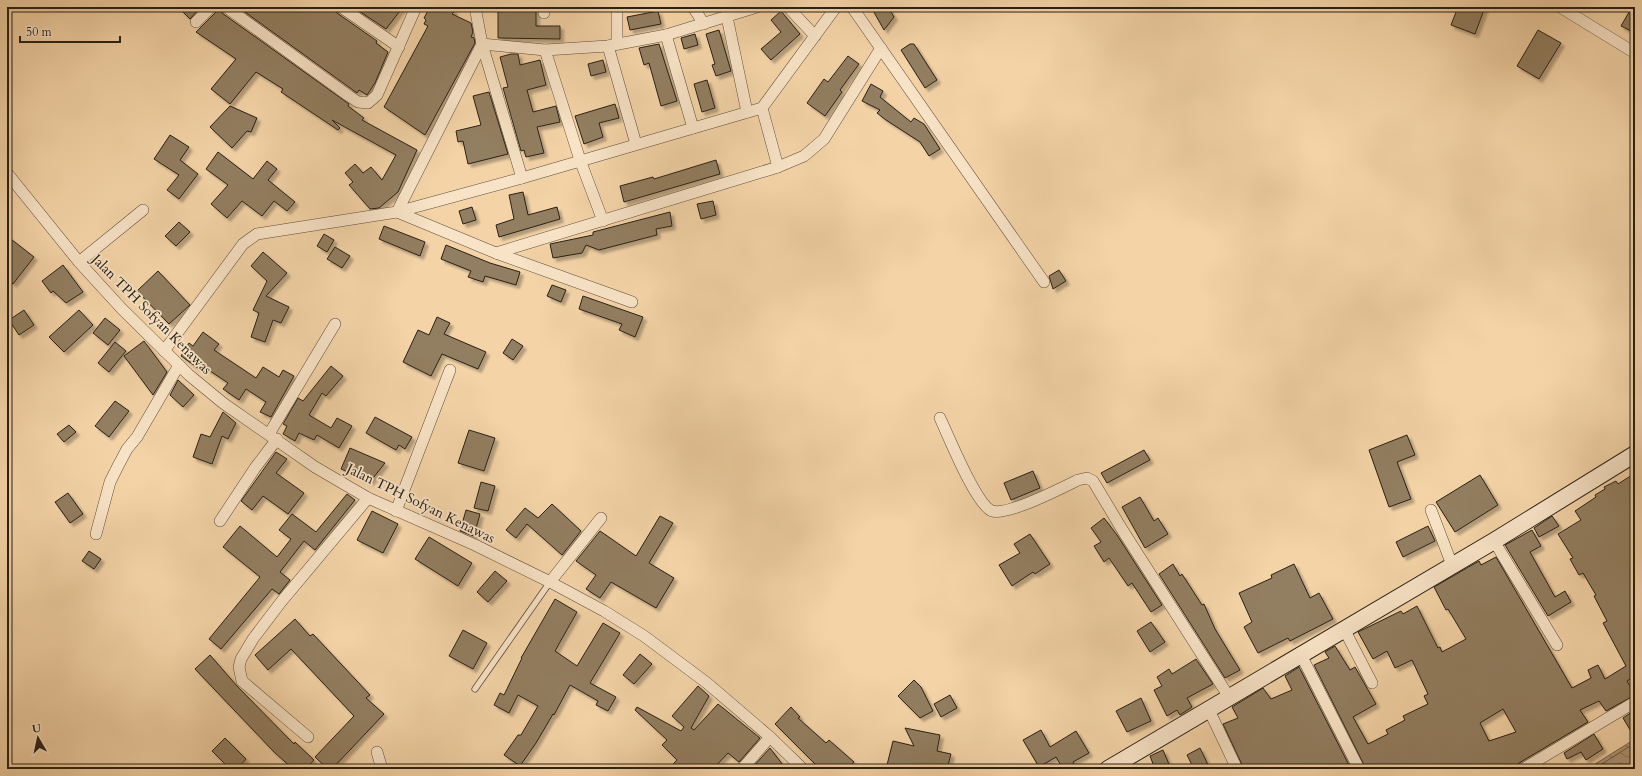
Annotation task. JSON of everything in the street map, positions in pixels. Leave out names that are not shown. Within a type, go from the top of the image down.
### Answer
[{"type":"street","points":[[196,22],[211,7]]},
{"type":"street","points":[[226,7],[349,96],[364,103],[372,102],[378,95],[416,7]]},
{"type":"street","points":[[341,7],[399,47]]},
{"type":"street","points":[[617,7],[613,45],[636,144]]},
{"type":"street","points":[[693,7],[704,24]]},
{"type":"street","points":[[482,44],[545,50],[613,45],[704,24],[757,7]]},
{"type":"street","points":[[788,7],[815,36]]},
{"type":"street","points":[[164,351],[250,237],[266,231],[397,212],[522,178],[762,108],[836,7]]},
{"type":"street","points":[[852,7],[1044,282]]},
{"type":"street","points":[[1560,7],[1635,53]]},
{"type":"street","points":[[474,8],[482,44],[522,178]]},
{"type":"street","points":[[727,17],[747,112]]},
{"type":"street","points":[[666,34],[693,128]]},
{"type":"street","points":[[397,212],[482,44]]},
{"type":"street","points":[[496,253],[778,167],[804,156],[824,139],[881,48]]},
{"type":"street","points":[[545,50],[580,160],[603,221]]},
{"type":"street","points":[[762,108],[778,167]]},
{"type":"street","name":"Jalan TPH Sofyan Kenawas","points":[[8,176],[80,262],[122,309],[179,365],[223,403],[315,467],[368,498],[475,545],[550,582],[604,611],[644,636],[707,683],[770,737],[803,769]]},
{"type":"street","points":[[80,262],[143,210]]},
{"type":"street","points":[[397,212],[496,253],[632,302]]},
{"type":"street","points":[[220,521],[255,468],[335,324]]},
{"type":"street","points":[[96,534],[110,482],[118,466],[137,437],[179,365]]},
{"type":"street","points":[[396,511],[450,370]]},
{"type":"street","points":[[940,418],[965,473],[982,501],[991,511],[999,512],[1011,510],[1078,480],[1087,478],[1093,481],[1123,531],[1178,616],[1199,653],[1229,697]]},
{"type":"street","points":[[1108,769],[1209,710],[1300,653],[1344,629],[1494,541],[1635,454]]},
{"type":"street","points":[[308,737],[245,685],[240,676],[238,667],[253,639],[281,602],[368,498]]},
{"type":"street","points":[[1431,510],[1452,565]]},
{"type":"street","points":[[550,582],[601,518]]},
{"type":"street","points":[[1494,541],[1557,645]]},
{"type":"street","points":[[1344,629],[1372,683]]},
{"type":"street","points":[[1300,653],[1359,769]]},
{"type":"street","points":[[1523,769],[1635,702]]},
{"type":"street","points":[[1209,710],[1237,769]]},
{"type":"street","points":[[742,769],[770,737]]},
{"type":"street","points":[[376,752],[382,769]]},
{"type":"lane","points":[[475,689],[550,582]]},
{"type":"path","points":[[1632,740],[1635,748]]},
{"type":"water","points":[[1635,739],[1635,769],[1587,769]]},
{"type":"building","points":[[178,7],[201,7],[190,19]]},
{"type":"building","points":[[218,7],[222,13],[349,104],[348,106],[364,118],[362,120],[417,150],[398,192],[379,208],[370,209],[349,185],[353,182],[345,173],[355,164],[363,173],[371,167],[382,180],[396,155],[332,120],[340,128],[338,130],[281,92],[283,89],[256,72],[230,104],[211,89],[236,59],[196,32],[216,12]]},
{"type":"building","points":[[238,7],[334,7],[337,13],[377,41],[376,43],[388,52],[375,83],[367,95],[359,90],[357,93]]},
{"type":"building","points":[[353,7],[403,7],[386,29]]},
{"type":"building","points":[[430,7],[448,7],[455,11],[452,14],[471,23],[473,32],[471,37],[474,38],[475,43],[425,135],[384,107],[428,26],[424,24],[426,20],[424,18]]},
{"type":"building","points":[[498,7],[536,7],[536,26],[560,26],[560,39],[498,38]]},
{"type":"building","points":[[871,7],[888,7],[894,17],[884,30]]},
{"type":"building","points":[[1458,7],[1485,7],[1475,34],[1451,25]]},
{"type":"building","points":[[1632,7],[1635,7],[1635,33],[1621,26]]},
{"type":"building","points":[[658,11],[661,24],[630,30],[627,17]]},
{"type":"building","points":[[781,11],[800,34],[771,60],[761,49],[781,32],[771,20]]},
{"type":"building","points":[[719,30],[731,71],[716,76],[712,65],[715,64],[706,34]]},
{"type":"building","points":[[1538,30],[1561,43],[1539,79],[1517,66]]},
{"type":"building","points":[[695,34],[698,45],[684,49],[681,38]]},
{"type":"building","points":[[659,44],[677,101],[661,106],[649,63],[644,65],[639,48]]},
{"type":"building","points":[[910,44],[914,44],[937,80],[925,88],[901,50]]},
{"type":"building","points":[[518,54],[520,65],[540,60],[546,85],[527,90],[533,112],[556,106],[560,122],[537,127],[544,153],[526,157],[524,150],[521,151],[503,88],[508,87],[500,57]]},
{"type":"building","points":[[848,56],[859,64],[840,90],[842,92],[825,116],[807,103],[824,79],[828,82]]},
{"type":"building","points":[[603,60],[606,72],[591,76],[588,64]]},
{"type":"building","points":[[707,80],[715,108],[702,112],[694,84]]},
{"type":"building","points":[[871,84],[883,91],[880,97],[911,122],[914,118],[924,124],[940,149],[929,156],[920,142],[877,113],[880,110],[862,101]]},
{"type":"building","points":[[489,92],[508,154],[468,164],[463,141],[458,142],[456,131],[481,125],[473,96]]},
{"type":"building","points":[[615,104],[619,118],[599,123],[603,137],[584,144],[575,116]]},
{"type":"building","points":[[230,106],[257,118],[251,132],[247,131],[232,148],[210,127]]},
{"type":"building","points":[[170,135],[189,147],[180,160],[198,174],[179,199],[167,190],[179,175],[154,159]]},
{"type":"building","points":[[218,152],[253,179],[267,161],[277,169],[268,180],[295,202],[287,211],[274,201],[262,216],[242,201],[227,218],[211,204],[228,185],[206,169]]},
{"type":"building","points":[[716,160],[720,174],[624,202],[620,186],[653,177],[654,179]]},
{"type":"building","points":[[523,192],[528,215],[557,207],[560,219],[499,237],[496,225],[514,219],[509,195]]},
{"type":"building","points":[[713,201],[716,215],[701,219],[697,204]]},
{"type":"building","points":[[472,207],[476,220],[463,224],[459,211]]},
{"type":"building","points":[[670,212],[672,226],[656,229],[657,235],[599,250],[586,245],[582,253],[553,258],[550,244],[593,235],[593,232]]},
{"type":"building","points":[[179,222],[190,232],[176,246],[165,236]]},
{"type":"building","points":[[384,226],[425,242],[420,256],[379,239]]},
{"type":"building","points":[[324,234],[334,240],[327,252],[317,246]]},
{"type":"building","points":[[7,236],[34,257],[13,284],[7,279]]},
{"type":"building","points":[[446,245],[490,263],[520,272],[516,285],[485,276],[483,282],[468,277],[471,271],[441,259]]},
{"type":"building","points":[[335,247],[350,256],[342,268],[327,259]]},
{"type":"building","points":[[263,252],[287,273],[266,296],[289,307],[281,323],[273,320],[265,342],[251,337],[259,313],[253,310],[267,281],[251,266]]},
{"type":"building","points":[[63,265],[83,292],[66,303],[53,291],[51,293],[42,281]]},
{"type":"building","points":[[1059,270],[1066,281],[1053,289],[1049,276]]},
{"type":"building","points":[[158,271],[190,305],[169,324],[137,291]]},
{"type":"building","points":[[552,285],[566,290],[561,302],[547,296]]},
{"type":"building","points":[[583,296],[643,317],[635,337],[619,330],[622,324],[579,309]]},
{"type":"building","points":[[24,310],[34,325],[19,335],[9,320]]},
{"type":"building","points":[[79,310],[93,325],[64,352],[49,337]]},
{"type":"building","points":[[437,317],[450,323],[444,334],[486,352],[478,369],[442,354],[431,376],[403,362],[418,330],[429,335]]},
{"type":"building","points":[[105,318],[120,330],[108,345],[93,333]]},
{"type":"building","points":[[203,332],[219,344],[214,350],[256,378],[263,367],[279,377],[283,370],[294,376],[271,417],[260,412],[266,402],[246,389],[239,400],[223,389],[228,383],[201,365],[198,368],[181,356],[189,343],[193,346]]},
{"type":"building","points":[[512,339],[523,346],[513,360],[503,353]]},
{"type":"building","points":[[144,341],[167,372],[153,395],[124,356]]},
{"type":"building","points":[[115,342],[126,351],[109,372],[98,363]]},
{"type":"building","points":[[331,366],[343,376],[326,396],[322,393],[309,415],[331,428],[337,418],[352,426],[339,448],[317,435],[314,440],[299,433],[295,441],[283,434],[287,426],[283,424],[298,398],[303,401]]},
{"type":"building","points":[[178,380],[194,395],[183,407],[170,395]]},
{"type":"building","points":[[115,401],[129,411],[109,437],[95,426]]},
{"type":"building","points":[[223,412],[236,423],[228,439],[222,436],[212,464],[193,457],[201,434],[210,437]]},
{"type":"building","points":[[375,417],[412,437],[405,449],[399,445],[396,450],[366,433]]},
{"type":"building","points":[[69,425],[76,432],[64,442],[57,434]]},
{"type":"building","points":[[469,430],[495,438],[484,471],[458,463]]},
{"type":"building","points":[[1407,435],[1415,455],[1397,462],[1411,499],[1389,507],[1369,450]]},
{"type":"building","points":[[350,448],[385,463],[370,482],[341,469]]},
{"type":"building","points":[[1144,450],[1150,460],[1107,483],[1101,473]]},
{"type":"building","points":[[276,452],[287,459],[276,473],[304,493],[288,514],[263,496],[252,510],[241,501]]},
{"type":"building","points":[[1033,471],[1040,488],[1011,500],[1004,483]]},
{"type":"building","points":[[1635,473],[1635,684],[1632,678],[1627,681],[1635,695],[1606,711],[1599,701],[1580,710],[1588,722],[1519,763],[1516,769],[1366,769],[1314,665],[1329,658],[1325,652],[1335,646],[1350,670],[1355,667],[1376,704],[1353,717],[1368,744],[1388,734],[1386,730],[1405,720],[1403,716],[1428,704],[1424,696],[1428,694],[1412,660],[1395,668],[1387,651],[1373,659],[1358,632],[1401,611],[1403,614],[1417,606],[1438,648],[1440,647],[1442,652],[1466,639],[1448,609],[1446,610],[1434,587],[1479,561],[1481,565],[1496,557],[1572,688],[1591,678],[1588,670],[1598,665],[1605,679],[1626,666],[1603,623],[1607,621],[1594,596],[1596,595],[1583,573],[1579,575],[1570,559],[1573,558],[1558,534],[1581,520],[1575,511],[1596,497],[1595,495],[1605,489],[1604,487],[1616,481],[1618,484]],"holes":[[[1503,709],[1516,732],[1489,741],[1480,723]]]},
{"type":"building","points":[[1480,475],[1498,505],[1455,532],[1436,502]]},
{"type":"building","points":[[481,482],[495,486],[488,511],[474,508]]},
{"type":"building","points":[[68,493],[83,514],[70,523],[55,502]]},
{"type":"building","points":[[347,494],[355,500],[315,550],[304,541],[280,572],[290,580],[279,594],[272,589],[221,649],[209,639],[260,577],[223,547],[240,526],[277,557],[291,539],[279,530],[292,514],[316,532]]},
{"type":"building","points":[[1140,497],[1154,521],[1158,518],[1168,534],[1145,548],[1122,507]]},
{"type":"building","points":[[552,504],[581,531],[562,555],[527,524],[516,538],[506,530],[525,508],[538,518]]},
{"type":"building","points":[[466,510],[480,514],[474,536],[460,531]]},
{"type":"building","points":[[372,511],[398,524],[383,553],[357,540]]},
{"type":"building","points":[[660,516],[673,523],[649,563],[674,578],[656,608],[611,582],[600,598],[586,589],[596,575],[576,561],[600,531],[636,556]]},
{"type":"building","points":[[1552,516],[1559,526],[1539,537],[1534,528]]},
{"type":"building","points":[[1104,518],[1117,535],[1162,605],[1151,612],[1132,583],[1128,586],[1109,558],[1104,562],[1094,546],[1101,542],[1091,528]]},
{"type":"building","points":[[1428,526],[1435,541],[1403,557],[1396,542]]},
{"type":"building","points":[[1532,530],[1541,546],[1530,552],[1555,597],[1565,591],[1571,602],[1548,616],[1505,545]]},
{"type":"building","points":[[1030,534],[1050,564],[1035,574],[1033,572],[1012,586],[999,565],[1020,553],[1014,544]]},
{"type":"building","points":[[429,537],[472,563],[458,586],[415,559]]},
{"type":"building","points":[[89,551],[101,559],[94,569],[82,561]]},
{"type":"building","points":[[1173,564],[1180,576],[1182,574],[1202,605],[1204,604],[1215,629],[1240,670],[1225,678],[1159,574]]},
{"type":"building","points":[[1294,564],[1310,598],[1319,593],[1333,619],[1290,641],[1288,638],[1258,653],[1244,627],[1252,622],[1239,593],[1272,578],[1271,575]]},
{"type":"building","points":[[495,571],[507,581],[488,602],[477,592]]},
{"type":"building","points":[[555,599],[577,612],[555,651],[577,666],[603,623],[620,633],[590,683],[616,697],[608,711],[596,705],[598,701],[570,685],[554,715],[553,714],[520,766],[504,755],[518,735],[521,735],[538,706],[518,695],[509,713],[494,705],[500,693],[504,695],[521,658]]},
{"type":"building","points":[[295,619],[310,636],[313,634],[370,695],[366,698],[384,714],[332,769],[328,769],[315,757],[354,716],[291,649],[268,670],[255,655]]},
{"type":"building","points":[[1151,622],[1165,642],[1150,652],[1137,631]]},
{"type":"building","points":[[463,630],[487,643],[473,669],[449,656]]},
{"type":"building","points":[[640,654],[652,664],[634,684],[623,675]]},
{"type":"building","points":[[210,655],[237,686],[294,744],[295,742],[314,760],[306,769],[293,769],[274,752],[195,669]]},
{"type":"building","points":[[1196,659],[1213,684],[1187,698],[1192,707],[1180,715],[1177,710],[1167,716],[1154,690],[1162,686],[1157,677],[1169,669],[1172,674]]},
{"type":"building","points":[[1299,667],[1351,769],[1244,769],[1223,724],[1238,718],[1232,707],[1263,688],[1271,699],[1292,690],[1285,676]]},
{"type":"building","points":[[914,680],[921,687],[933,711],[920,718],[898,696]]},
{"type":"building","points":[[698,686],[709,696],[691,728],[694,730],[718,704],[760,738],[739,762],[728,753],[713,769],[668,769],[677,760],[662,745],[667,740],[635,710],[637,707],[681,731],[684,727],[672,716]]},
{"type":"building","points":[[950,695],[957,708],[941,717],[934,704]]},
{"type":"building","points":[[1141,698],[1151,721],[1127,732],[1116,711]]},
{"type":"building","points":[[791,707],[800,717],[798,718],[826,743],[829,740],[854,762],[848,769],[820,769],[775,724]]},
{"type":"building","points":[[1635,710],[1635,738],[1623,718]]},
{"type":"building","points":[[905,728],[940,735],[937,751],[951,754],[947,769],[886,769],[893,741],[914,746]]},
{"type":"building","points":[[1041,730],[1050,747],[1076,731],[1089,753],[1073,762],[1077,769],[1063,769],[1056,757],[1039,767],[1023,740]]},
{"type":"building","points":[[1594,734],[1603,749],[1586,760],[1581,752],[1567,759],[1564,753]]},
{"type":"building","points":[[225,738],[246,759],[237,769],[230,769],[212,751]]},
{"type":"building","points":[[770,748],[786,769],[751,769]]},
{"type":"building","points":[[1200,748],[1210,769],[1194,769],[1187,755]]},
{"type":"building","points":[[1163,750],[1171,769],[1155,769],[1150,756]]}]
